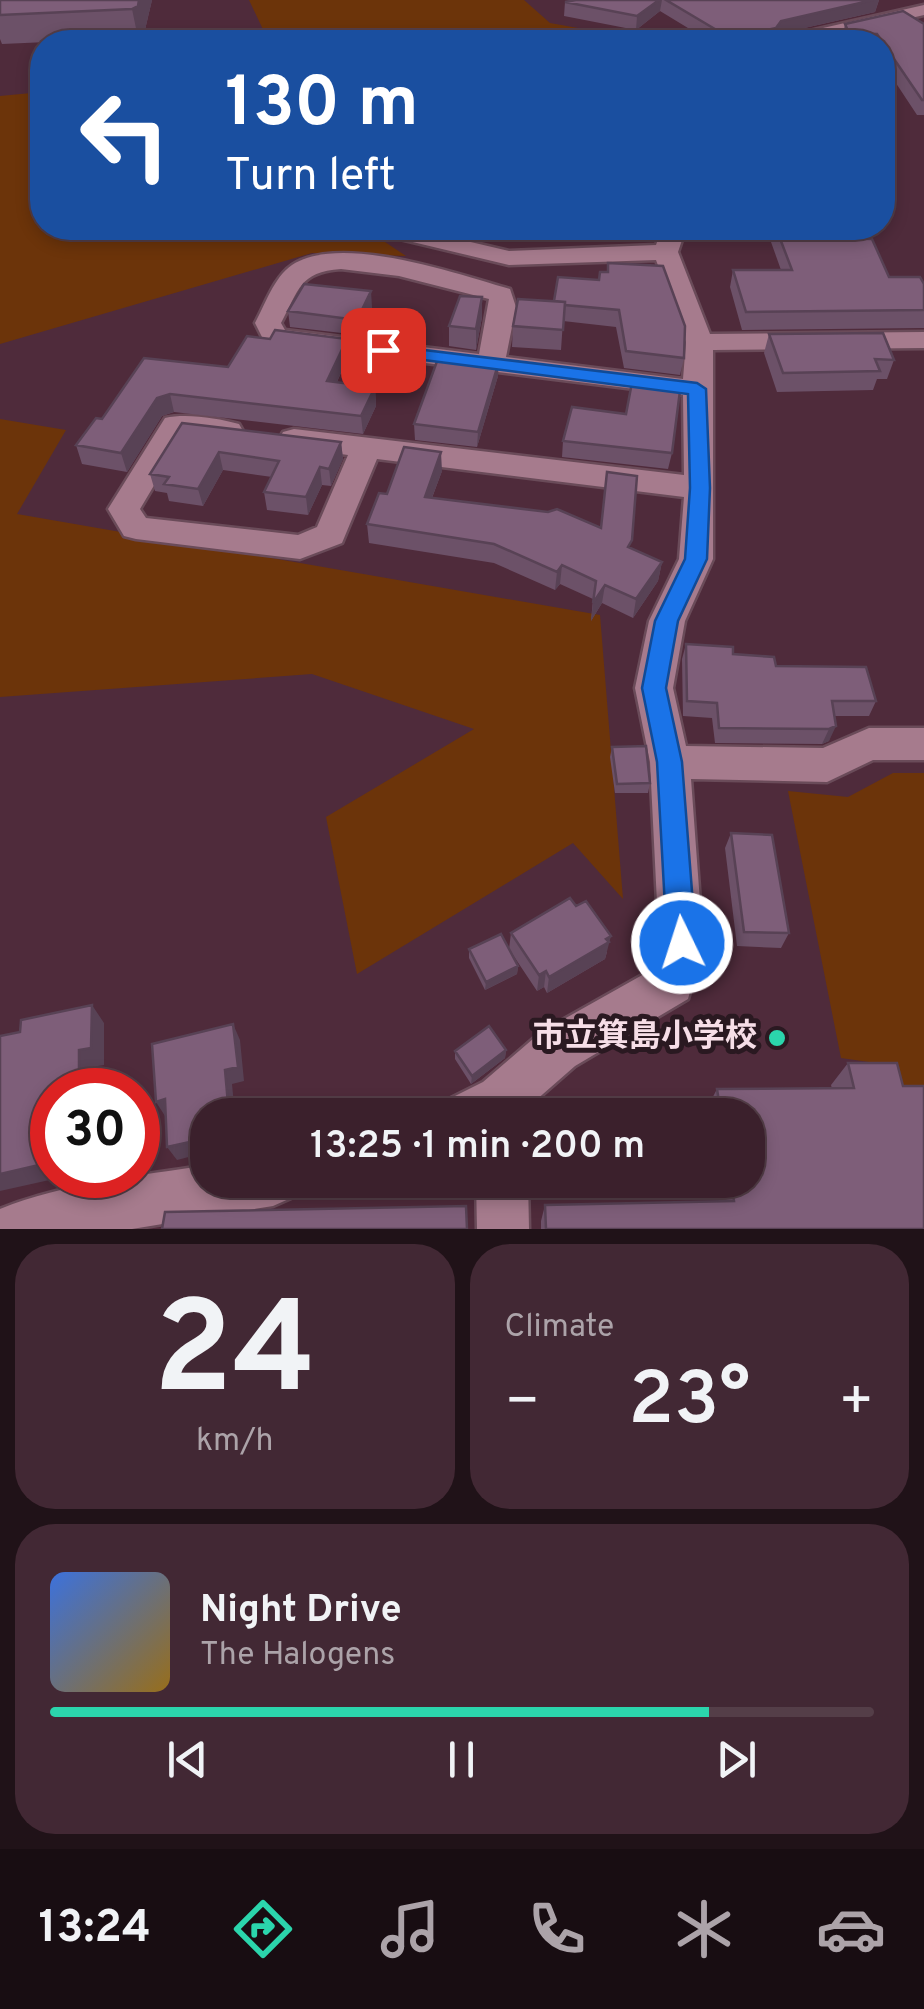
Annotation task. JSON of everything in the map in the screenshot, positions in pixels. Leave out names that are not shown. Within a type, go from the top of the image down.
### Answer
[{"type":"street","points":[[838,30],[924,10]]},
{"type":"street","points":[[432,240],[508,258],[670,240],[700,342],[696,559],[666,621],[654,688],[670,762],[682,943],[672,983],[558,1049],[503,1098]]},
{"type":"street","points":[[491,364],[503,307],[501,294],[392,265],[318,263],[300,270],[268,323],[275,337],[491,364],[697,389]]},
{"type":"street","points":[[700,342],[924,340]]},
{"type":"street","points":[[366,448],[330,535],[300,548],[136,528],[124,509],[175,425],[700,488]]},
{"type":"street","points":[[670,762],[827,765],[869,744],[924,744]]},
{"type":"street","points":[[16,1229],[190,1194]]},
{"type":"street","points":[[502,1198],[503,1229]]},
{"type":"shaded area","points":[[249,0],[524,0],[550,23],[589,30],[263,30]]},
{"type":"shaded area","points":[[30,93],[30,240],[382,240],[406,256],[312,253],[0,344],[0,96]]},
{"type":"shaded area","points":[[0,419],[66,430],[17,514],[600,615],[623,899],[573,843],[357,974],[326,817],[474,729],[312,674],[0,697]]},
{"type":"shaded area","points":[[893,773],[924,773],[924,1090],[887,1089],[883,1064],[841,1058],[788,791],[848,797]]},
{"type":"building","points":[[0,0],[139,0],[132,9],[0,15]]},
{"type":"building","points":[[659,0],[637,16],[565,2]]},
{"type":"building","points":[[666,0],[873,0],[781,21],[776,28],[767,30],[717,30]]},
{"type":"building","points":[[903,11],[924,24],[924,100],[895,60],[895,30],[848,30],[845,24]]},
{"type":"building","points":[[781,240],[872,240],[889,277],[920,277],[924,284],[924,310],[746,312],[733,270],[792,270]]},
{"type":"building","points":[[608,263],[663,266],[685,326],[684,358],[626,351],[619,310],[554,301],[558,277],[599,280],[600,272],[608,272]]},
{"type":"building","points":[[304,284],[371,291],[357,320],[288,311]]},
{"type":"building","points":[[460,296],[482,297],[476,329],[449,326]]},
{"type":"building","points":[[518,299],[565,302],[563,330],[513,326]]},
{"type":"building","points":[[275,330],[347,339],[327,381],[375,387],[361,416],[170,394],[157,398],[121,453],[76,445],[96,418],[102,419],[144,358],[228,367],[247,336],[270,339]]},
{"type":"building","points":[[883,333],[894,360],[875,359],[880,371],[783,373],[769,334]]},
{"type":"building","points":[[440,353],[499,361],[478,432],[414,424]]},
{"type":"building","points":[[633,377],[681,383],[672,453],[563,441],[572,407],[626,414]]},
{"type":"building","points":[[182,423],[341,442],[329,469],[320,467],[306,497],[264,492],[279,461],[219,452],[198,489],[164,484],[169,477],[150,474]]},
{"type":"building","points":[[404,447],[441,452],[425,497],[548,512],[557,509],[601,528],[607,472],[637,476],[632,540],[628,547],[662,562],[636,599],[605,585],[593,603],[596,581],[562,565],[557,572],[494,544],[367,524],[379,493],[387,494]]},
{"type":"building","points":[[686,644],[733,647],[733,654],[774,657],[776,666],[866,667],[876,701],[832,701],[836,726],[829,729],[719,728],[717,703],[687,701]]},
{"type":"building","points":[[646,746],[650,783],[617,784],[612,747]]},
{"type":"building","points":[[731,833],[772,835],[789,933],[744,932]]},
{"type":"building","points":[[570,898],[576,906],[586,901],[611,936],[606,939],[609,942],[549,977],[546,971],[539,975],[511,933]]},
{"type":"building","points":[[501,934],[518,966],[486,982],[469,949]]},
{"type":"building","points":[[92,1005],[91,1048],[79,1050],[79,1068],[30,1068],[30,1167],[0,1174],[0,1036],[20,1032],[21,1020]]},
{"type":"building","points":[[233,1024],[238,1067],[225,1070],[227,1098],[190,1098],[190,1142],[167,1147],[165,1099],[160,1101],[160,1068],[154,1068],[152,1044]]},
{"type":"building","points":[[489,1026],[506,1050],[472,1076],[455,1051]]},
{"type":"building","points":[[848,1063],[897,1063],[903,1086],[924,1086],[924,1229],[546,1229],[545,1205],[765,1198],[765,1098],[718,1098],[717,1089],[854,1088]]},
{"type":"building","points":[[466,1206],[467,1229],[162,1229],[165,1212]]},
{"type":"place","name":"市立箕島小学校","points":[[777,1038]]},
{"type":"route","points":[[383,350],[697,389],[700,488],[696,559],[666,621],[654,688],[670,762],[682,943]]}]
